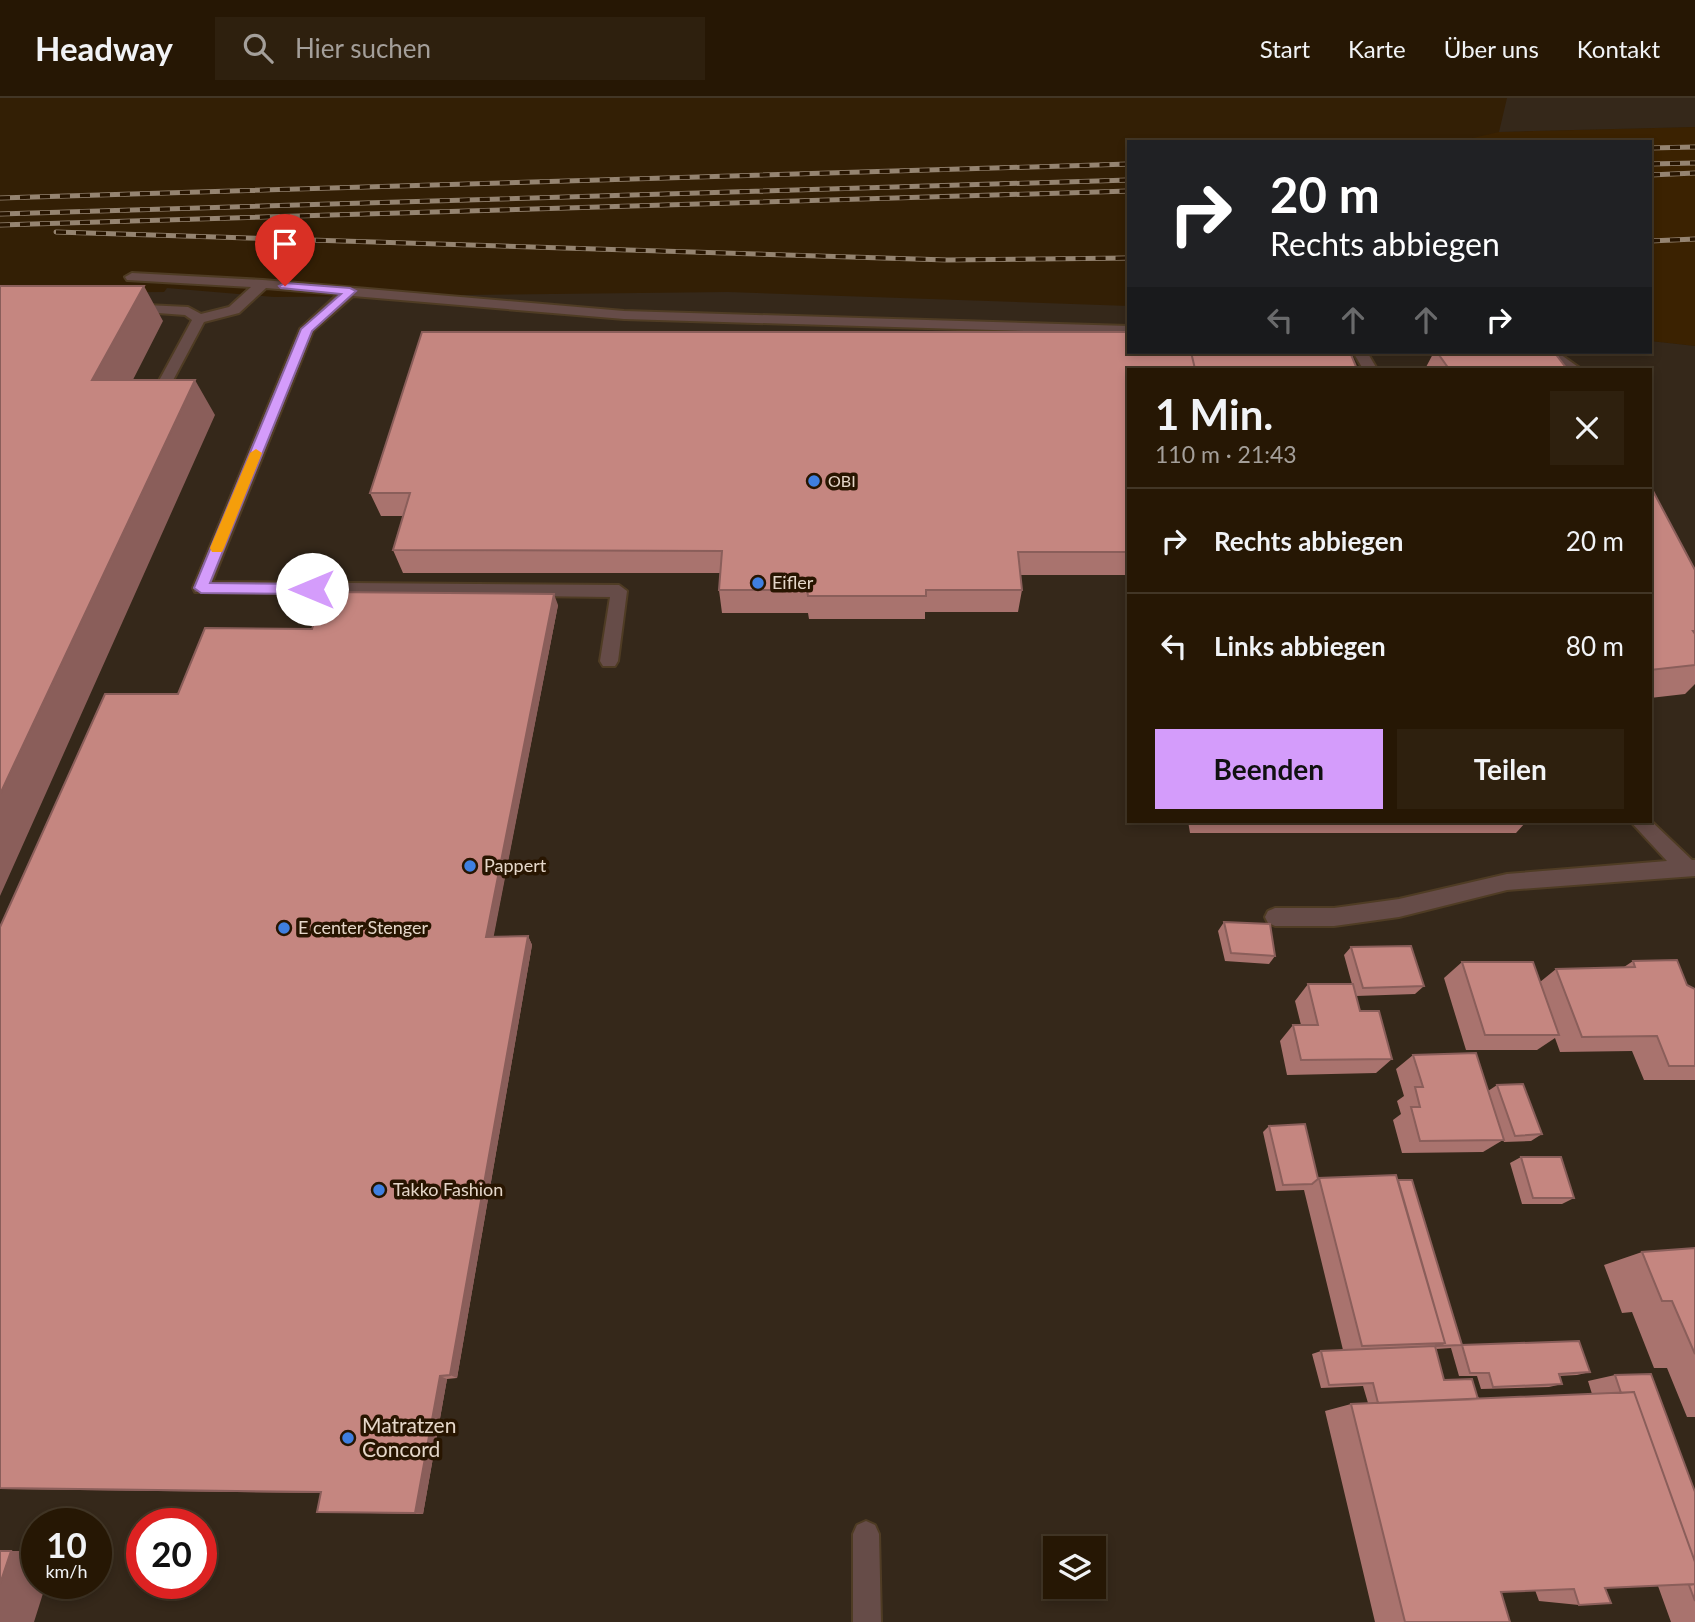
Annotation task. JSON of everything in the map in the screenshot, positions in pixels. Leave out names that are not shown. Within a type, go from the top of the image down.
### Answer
[{"type":"lane","points":[[132,276],[263,284],[624,315],[1127,330]]},
{"type":"lane","points":[[153,405],[199,319],[234,310],[263,284]]},
{"type":"lane","points":[[350,291],[307,329],[201,588],[619,591],[609,661]]},
{"type":"lane","points":[[116,307],[188,311],[199,319]]},
{"type":"lane","points":[[1551,354],[1572,368]]},
{"type":"lane","points":[[1641,823],[1691,867]]},
{"type":"lane","points":[[1275,917],[1334,917],[1399,908],[1507,882],[1574,874],[1691,867]]},
{"type":"lane","points":[[866,1534],[867,1622]]},
{"type":"shaded area","points":[[1507,98],[1695,98],[1695,127],[1499,132]]},
{"type":"shaded area","points":[[1695,127],[1695,346],[1652,341],[1652,140],[1464,140],[1499,132]]},
{"type":"shaded area","points":[[167,288],[274,297],[728,292],[1127,306],[1127,354],[1652,354],[1652,341],[1695,346],[1695,1622],[0,1622],[0,293],[164,292]]},
{"type":"building","points":[[0,286],[144,286],[92,380],[195,380],[0,794]]},
{"type":"building","points":[[422,332],[1127,332],[1127,354],[1191,354],[1195,368],[1127,368],[1127,552],[1018,552],[1022,590],[926,590],[926,596],[808,596],[807,590],[719,590],[722,551],[393,550],[410,493],[370,493]]},
{"type":"building","points":[[1191,354],[1351,354],[1357,368],[1195,368]]},
{"type":"building","points":[[1438,354],[1556,354],[1566,368],[1448,368]]},
{"type":"building","points":[[1652,491],[1695,570],[1695,665],[1652,670]]},
{"type":"building","points":[[324,592],[554,594],[486,937],[528,936],[450,1375],[440,1376],[415,1513],[317,1512],[321,1492],[0,1488],[0,927],[105,694],[178,694],[205,628],[312,629]]},
{"type":"building","points":[[1224,922],[1270,924],[1275,956],[1231,953]]},
{"type":"building","points":[[1411,946],[1424,986],[1363,988],[1351,947]]},
{"type":"building","points":[[1677,960],[1687,985],[1695,989],[1695,1066],[1669,1066],[1657,1036],[1582,1037],[1556,969],[1635,967],[1633,961]]},
{"type":"building","points":[[1462,962],[1533,962],[1559,1035],[1485,1035]]},
{"type":"building","points":[[1308,984],[1353,984],[1360,1011],[1379,1011],[1392,1059],[1301,1060],[1293,1025],[1318,1025]]},
{"type":"building","points":[[1476,1053],[1504,1140],[1420,1141],[1411,1107],[1420,1107],[1415,1087],[1423,1087],[1413,1055]]},
{"type":"building","points":[[1523,1084],[1542,1134],[1515,1136],[1497,1085]]},
{"type":"building","points":[[1305,1124],[1318,1179],[1312,1184],[1283,1185],[1269,1126]]},
{"type":"building","points":[[1521,1157],[1561,1157],[1574,1198],[1533,1198]]},
{"type":"building","points":[[1396,1175],[1445,1343],[1362,1346],[1319,1178]]},
{"type":"building","points":[[1398,1180],[1412,1180],[1462,1345],[1435,1346],[1445,1343]]},
{"type":"building","points":[[1695,1248],[1695,1354],[1672,1301],[1662,1301],[1642,1252]]},
{"type":"building","points":[[1579,1341],[1590,1372],[1559,1374],[1562,1384],[1493,1387],[1489,1373],[1470,1373],[1462,1345]]},
{"type":"building","points":[[1435,1346],[1444,1380],[1472,1379],[1478,1399],[1378,1403],[1373,1383],[1329,1385],[1321,1351]]},
{"type":"building","points":[[1651,1374],[1695,1492],[1695,1562],[1634,1392],[1621,1393],[1615,1375]]},
{"type":"building","points":[[1634,1392],[1695,1562],[1695,1584],[1605,1588],[1611,1603],[1579,1605],[1574,1589],[1501,1592],[1510,1622],[1405,1622],[1351,1404]]},
{"type":"building","points":[[0,1551],[11,1551],[0,1584]]},
{"type":"building","points":[[1695,1584],[1695,1601],[1689,1585]]},
{"type":"railway","points":[[1652,148],[1695,147]]},
{"type":"railway","points":[[1652,164],[1695,163]]},
{"type":"railway","points":[[0,198],[1127,164]]},
{"type":"railway","points":[[1652,175],[1695,173]]},
{"type":"railway","points":[[0,214],[1127,180]]},
{"type":"railway","points":[[0,225],[1127,191]]},
{"type":"railway","points":[[56,232],[947,260],[1127,258]]},
{"type":"railway","points":[[1652,241],[1695,239]]},
{"type":"slow traffic","points":[[217,548],[256,453]]},
{"type":"place","name":"OBI","points":[[814,481]]},
{"type":"place","name":"Eifler","points":[[758,583]]},
{"type":"place","name":"Pappert","points":[[470,866]]},
{"type":"place","name":"E center Stenger","points":[[284,928]]},
{"type":"place","name":"Takko Fashion","points":[[379,1190]]},
{"type":"place","name":"Matratzen Concord","points":[[348,1438]]},
{"type":"route","points":[[285,286],[350,291],[307,329],[201,588],[312,589]]}]
